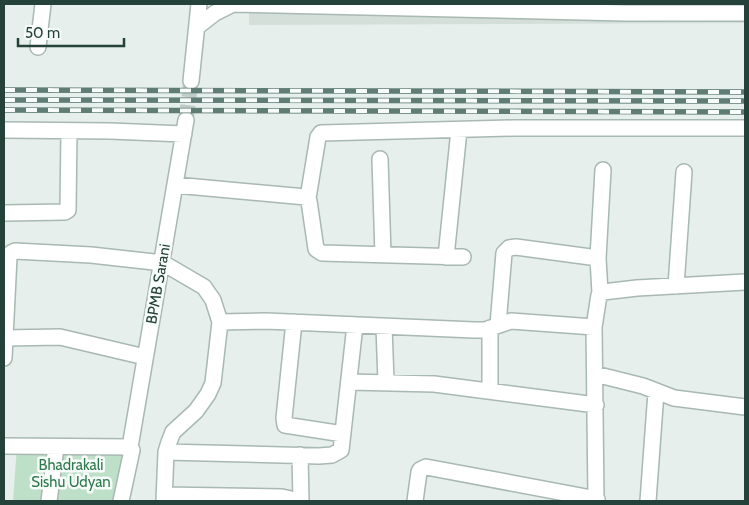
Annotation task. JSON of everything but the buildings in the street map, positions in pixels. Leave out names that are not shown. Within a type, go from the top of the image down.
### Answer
[{"type":"street","points":[[38,47],[43,4]]},
{"type":"street","points":[[191,81],[200,4]]},
{"type":"street","points":[[197,27],[215,13],[233,4],[625,13],[745,13]]},
{"type":"street","name":"BPMB Sarani","points":[[69,131],[185,127],[122,501]]},
{"type":"street","points":[[463,257],[326,253],[318,251],[316,249],[308,198],[318,137],[322,133],[459,130],[745,128]]},
{"type":"street","points":[[4,130],[69,131],[68,210],[64,212],[4,213]]},
{"type":"street","points":[[446,257],[459,130]]},
{"type":"street","points":[[380,159],[383,255]]},
{"type":"street","points":[[415,501],[419,472],[426,467],[596,500],[594,327],[600,293],[598,258],[603,170]]},
{"type":"street","points":[[676,286],[684,172]]},
{"type":"street","points":[[175,185],[304,196],[308,198]]},
{"type":"street","points":[[490,391],[494,327],[506,250],[516,247],[598,258]]},
{"type":"street","points":[[4,358],[11,253],[26,251],[91,255],[162,263],[204,287],[213,300],[220,322],[211,388],[196,411],[173,432],[166,452],[164,498],[282,497],[300,501],[300,456]]},
{"type":"street","points":[[600,293],[637,288],[745,282]]},
{"type":"street","points":[[220,322],[294,322],[474,330],[511,322],[594,327]]},
{"type":"street","points":[[294,322],[284,422],[287,426],[343,434]]},
{"type":"street","points":[[166,452],[300,456],[337,454],[341,450],[354,325]]},
{"type":"street","points":[[384,326],[386,382]]},
{"type":"street","points":[[5,338],[60,337],[145,356]]},
{"type":"street","points":[[595,374],[643,386],[674,398],[745,406]]},
{"type":"street","points":[[349,382],[434,384],[596,405]]},
{"type":"street","points":[[648,501],[656,392]]},
{"type":"street","points":[[4,446],[90,446],[131,449]]},
{"type":"street","points":[[49,501],[56,447]]},
{"type":"shaded area","points":[[249,4],[745,4],[745,23],[249,25]]},
{"type":"green space","name":"Bhadrakali Sishu Udyan","points":[[17,447],[128,447],[119,501],[13,501]]},
{"type":"tunnel","points":[[186,120],[191,81]]},
{"type":"railway","points":[[4,90],[745,92]]},
{"type":"railway","points":[[4,100],[745,101]]},
{"type":"railway","points":[[4,110],[745,112]]}]
